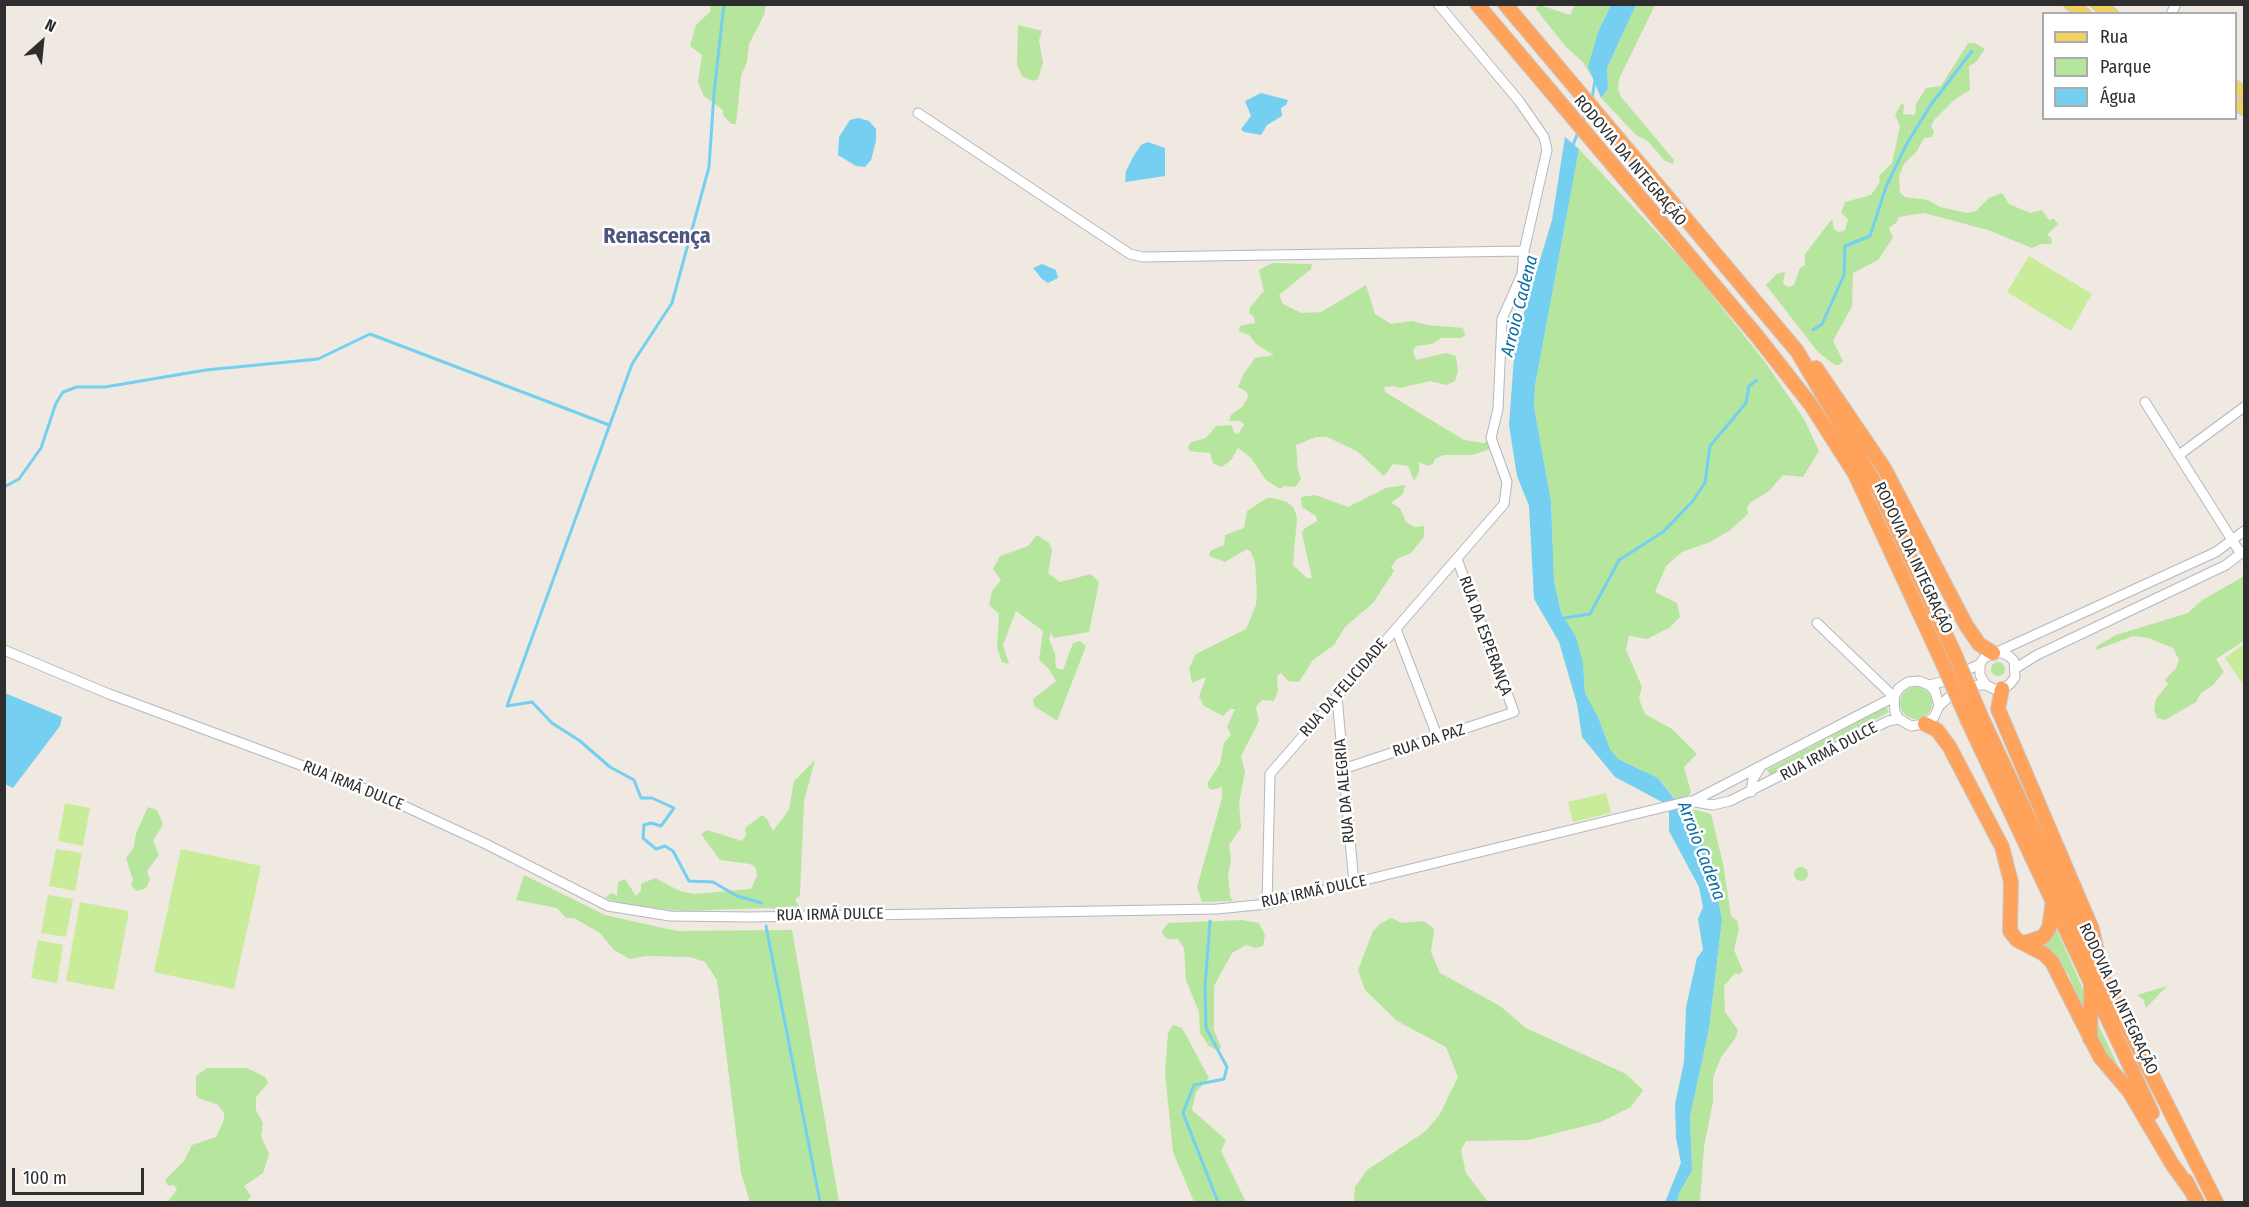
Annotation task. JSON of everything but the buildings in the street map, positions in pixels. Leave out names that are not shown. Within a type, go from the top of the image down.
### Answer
[{"type":"highway","name":"RODOVIA DA INTEGRAÇÃO","points":[[1477,4],[1757,336],[1811,405],[1855,474],[1943,664],[1974,718],[2096,976],[2198,1203]]},
{"type":"highway","name":"RODOVIA DA INTEGRAÇÃO","points":[[1504,4],[1797,351],[1880,489],[1956,657],[1974,718],[2053,898],[2216,1203]]},
{"type":"highway","points":[[1797,351],[1822,374],[1884,468],[1966,624],[1979,644],[1996,652]]},
{"type":"highway","points":[[2002,688],[1998,709],[2092,929],[2096,976],[2090,1041]]},
{"type":"highway","points":[[1925,724],[1936,730],[1949,746],[2002,847],[2010,882],[2010,931],[2017,940],[2044,954],[2056,967],[2090,1041],[2100,1057],[2129,1091],[2172,1164],[2190,1189]]},
{"type":"highway","points":[[2024,943],[2043,937],[2049,928],[2053,898]]},
{"type":"street","points":[[918,114],[1130,254],[1143,257],[1524,251],[1547,150],[1544,137],[1519,101],[1438,4]]},
{"type":"street","name":"RUA DA FELICIDADE","points":[[1267,904],[1270,774],[1504,504],[1507,482],[1491,438],[1498,409],[1502,319],[1522,274],[1524,251]]},
{"type":"street","points":[[1925,724],[1934,717],[1939,706],[1949,697],[1977,685],[1986,685],[1994,689],[2002,688],[2010,684],[2016,668],[2037,655],[2226,565],[2243,552],[2232,540],[2145,402]]},
{"type":"street","points":[[2179,455],[2244,407]]},
{"type":"street","points":[[1986,685],[1980,675],[1980,664],[1996,652],[2216,552],[2244,531]]},
{"type":"street","name":"RUA DA ESPERANÇA","points":[[1457,559],[1514,712]]},
{"type":"street","points":[[1817,622],[1894,697],[1895,712],[1899,719]]},
{"type":"street","points":[[1396,629],[1438,738]]},
{"type":"street","name":"RUA IRMÃ DULCE","points":[[4,650],[109,694],[376,793],[486,844],[608,906],[670,915],[750,917],[1217,909],[1267,904],[1692,800],[1760,768],[1894,697],[1899,688],[1908,682],[1919,681],[1929,685],[1942,682],[1980,664]]},
{"type":"street","points":[[1996,652],[2009,656],[2016,668]]},
{"type":"street","points":[[1929,685],[1935,691],[1939,706]]},
{"type":"street","name":"RUA DA ALEGRIA","points":[[1337,697],[1353,884]]},
{"type":"street","name":"RUA DA PAZ","points":[[1343,769],[1514,712]]},
{"type":"street","name":"RUA IRMÃ DULCE","points":[[1692,800],[1713,805],[1751,792],[1888,721],[1899,719],[1911,726],[1925,724]]},
{"type":"street","points":[[1751,792],[1753,779],[1760,768]]},
{"type":"green space","points":[[710,5],[766,5],[764,15],[749,44],[747,62],[741,76],[736,124],[731,124],[723,115],[723,110],[704,96],[698,82],[702,55],[690,46],[696,25],[711,11]]},
{"type":"green space","points":[[1540,5],[1570,15],[1575,5],[1611,5],[1598,32],[1591,76],[1583,62],[1566,47],[1535,8]]},
{"type":"green space","points":[[1636,5],[1655,5],[1619,79],[1618,88],[1621,97],[1674,160],[1673,164],[1665,161],[1648,141],[1636,135],[1601,98],[1608,89],[1607,68]]},
{"type":"green space","points":[[1018,25],[1042,31],[1039,40],[1043,63],[1038,79],[1032,81],[1022,76],[1017,65]]},
{"type":"green space","points":[[1968,43],[1975,43],[1985,49],[1976,62],[1969,66],[1970,90],[1954,100],[1934,120],[1931,126],[1934,131],[1932,137],[1924,138],[1917,151],[1904,164],[1899,176],[1900,193],[1905,197],[1928,200],[1940,207],[1967,213],[1976,211],[1989,198],[2002,193],[2009,204],[2030,213],[2042,210],[2049,220],[2054,219],[2058,224],[2047,235],[2051,238],[2052,244],[2041,244],[2032,248],[1988,230],[1924,213],[1898,217],[1897,222],[1889,228],[1893,238],[1878,260],[1853,273],[1852,306],[1833,341],[1843,361],[1835,365],[1818,352],[1766,285],[1777,274],[1785,272],[1783,284],[1788,287],[1794,285],[1800,268],[1805,265],[1805,254],[1832,219],[1834,229],[1839,232],[1845,230],[1848,219],[1841,213],[1845,202],[1871,195],[1880,182],[1879,176],[1892,163],[1900,126],[1895,115],[1901,104],[1904,105],[1903,114],[1915,115],[1916,104],[1926,88],[1941,86]]},
{"type":"green space","points":[[1579,149],[1691,269],[1765,362],[1804,419],[1819,451],[1803,477],[1783,475],[1769,491],[1751,502],[1747,507],[1748,514],[1729,531],[1710,542],[1682,552],[1666,566],[1655,592],[1677,603],[1680,617],[1669,628],[1647,639],[1629,636],[1626,650],[1642,687],[1639,699],[1645,714],[1672,729],[1697,754],[1684,767],[1691,792],[1687,797],[1676,800],[1658,778],[1618,759],[1610,749],[1598,717],[1585,693],[1583,663],[1561,613],[1554,581],[1551,501],[1534,407],[1535,386]]},
{"type":"green space","points":[[2029,256],[2092,294],[2071,331],[2007,292]]},
{"type":"green space","points":[[1272,263],[1312,264],[1311,269],[1279,295],[1283,304],[1301,313],[1321,312],[1366,285],[1375,314],[1391,324],[1412,321],[1427,325],[1463,328],[1465,335],[1461,338],[1441,338],[1432,344],[1416,346],[1413,351],[1416,360],[1446,353],[1456,356],[1458,371],[1455,381],[1446,385],[1430,381],[1400,388],[1384,387],[1385,392],[1464,440],[1484,443],[1489,440],[1491,449],[1472,455],[1444,455],[1435,459],[1433,464],[1428,466],[1419,462],[1419,472],[1414,481],[1408,466],[1393,464],[1384,476],[1357,451],[1327,437],[1316,437],[1296,445],[1301,479],[1295,487],[1284,486],[1280,489],[1266,480],[1251,458],[1238,448],[1231,460],[1222,467],[1213,463],[1210,453],[1189,451],[1188,446],[1192,442],[1206,438],[1216,426],[1231,425],[1235,434],[1239,433],[1244,424],[1240,421],[1229,421],[1231,415],[1243,406],[1248,397],[1247,392],[1238,387],[1243,375],[1255,358],[1274,355],[1256,344],[1249,335],[1239,331],[1240,326],[1255,323],[1254,317],[1249,313],[1250,307],[1264,291],[1259,270]]},
{"type":"green space","points":[[1405,485],[1403,494],[1391,503],[1400,508],[1406,522],[1415,527],[1424,526],[1424,537],[1411,553],[1397,559],[1391,567],[1394,571],[1373,603],[1345,627],[1334,645],[1313,660],[1299,682],[1288,681],[1281,673],[1277,676],[1278,691],[1274,701],[1262,700],[1256,707],[1259,721],[1241,756],[1245,772],[1239,803],[1241,828],[1229,845],[1231,860],[1228,876],[1230,896],[1233,901],[1202,902],[1197,887],[1222,798],[1222,787],[1212,790],[1208,787],[1208,782],[1220,764],[1224,743],[1231,735],[1227,727],[1235,709],[1230,709],[1223,716],[1204,706],[1199,697],[1206,677],[1192,683],[1189,668],[1196,654],[1246,629],[1256,605],[1257,594],[1255,562],[1251,552],[1247,549],[1225,562],[1209,556],[1210,551],[1224,545],[1225,535],[1244,528],[1247,511],[1267,498],[1273,498],[1287,502],[1294,508],[1297,518],[1293,565],[1307,578],[1312,578],[1302,533],[1304,529],[1317,521],[1316,516],[1302,507],[1301,497],[1315,495],[1348,507],[1386,488]]},
{"type":"green space","points":[[1037,535],[1049,543],[1052,550],[1048,573],[1060,582],[1091,574],[1099,582],[1089,632],[1054,638],[1051,633],[1049,639],[1055,653],[1056,668],[1063,670],[1073,643],[1080,641],[1086,646],[1057,721],[1034,706],[1033,699],[1056,681],[1049,669],[1039,660],[1043,631],[1016,611],[1003,645],[1009,664],[1002,662],[997,648],[999,614],[989,605],[992,591],[1001,580],[993,569],[1000,556],[1028,546]]},
{"type":"green space","points":[[2244,576],[2244,641],[2216,659],[2224,672],[2213,685],[2200,694],[2196,702],[2165,720],[2157,718],[2154,710],[2156,699],[2168,684],[2165,680],[2176,668],[2179,660],[2173,648],[2148,638],[2133,636],[2096,650],[2097,646],[2116,635],[2188,613],[2201,601]]},
{"type":"green space","points":[[2244,644],[2244,686],[2225,658]]},
{"type":"green space","points":[[1998,662],[2003,664],[2005,669],[2003,674],[1998,676],[1993,674],[1991,669],[1993,664]]},
{"type":"green space","points":[[1916,687],[1927,692],[1932,703],[1927,714],[1916,719],[1905,714],[1900,703],[1905,692]]},
{"type":"green space","points":[[1886,707],[1889,712],[1770,775],[1767,770]]},
{"type":"green space","points":[[815,760],[804,801],[800,895],[795,900],[803,912],[768,908],[682,911],[627,905],[605,898],[611,893],[617,896],[618,882],[625,879],[636,896],[641,891],[641,884],[655,878],[680,891],[694,894],[751,889],[757,876],[756,868],[750,864],[720,860],[701,834],[707,830],[742,841],[746,835],[745,828],[762,815],[767,819],[773,831],[789,810],[794,781]]},
{"type":"green space","points":[[1606,793],[1611,813],[1573,822],[1568,802]]},
{"type":"green space","points":[[65,803],[90,808],[83,846],[58,841]]},
{"type":"green space","points":[[1680,806],[1711,814],[1723,864],[1731,916],[1737,921],[1739,929],[1734,950],[1743,971],[1739,974],[1735,973],[1724,986],[1725,1012],[1738,1030],[1735,1039],[1721,1057],[1713,1077],[1713,1101],[1704,1147],[1700,1202],[1677,1202],[1679,1193],[1692,1171],[1690,1117],[1709,1029],[1722,920],[1710,857]]},
{"type":"green space","points":[[148,807],[157,810],[163,824],[153,841],[159,855],[147,871],[150,880],[146,888],[137,891],[131,885],[133,880],[126,858],[134,847],[136,833]]},
{"type":"green space","points":[[56,849],[82,853],[75,891],[49,886]]},
{"type":"green space","points":[[181,849],[261,866],[234,989],[154,972]]},
{"type":"green space","points":[[1801,867],[1806,869],[1808,874],[1806,879],[1801,881],[1796,879],[1794,874],[1796,869]]},
{"type":"green space","points":[[524,875],[605,915],[677,931],[792,930],[839,1202],[750,1202],[741,1173],[717,980],[705,962],[690,957],[646,956],[630,959],[614,950],[600,933],[574,918],[566,918],[557,908],[516,900]]},
{"type":"green space","points":[[48,895],[73,899],[66,937],[41,933]]},
{"type":"green space","points":[[80,902],[129,911],[114,990],[66,981]]},
{"type":"green space","points":[[1391,918],[1402,923],[1424,921],[1434,929],[1431,952],[1440,973],[1500,1006],[1526,1028],[1626,1074],[1643,1090],[1631,1107],[1601,1122],[1529,1140],[1466,1141],[1461,1150],[1466,1173],[1488,1202],[1354,1202],[1355,1187],[1367,1170],[1426,1131],[1440,1114],[1458,1077],[1446,1047],[1397,1021],[1365,990],[1358,970],[1373,931],[1381,923]]},
{"type":"green space","points":[[1242,920],[1259,923],[1265,935],[1263,946],[1256,948],[1246,945],[1232,953],[1214,986],[1214,1030],[1221,1047],[1218,1051],[1209,1046],[1200,1033],[1199,1012],[1186,980],[1184,948],[1178,939],[1168,939],[1163,936],[1162,931],[1168,923]]},
{"type":"green space","points":[[2055,926],[2087,998],[2084,1012],[2068,974],[2055,956],[2039,944]]},
{"type":"green space","points":[[38,940],[63,945],[57,983],[31,978]]},
{"type":"green space","points":[[2167,986],[2146,1008],[2143,999],[2137,995]]},
{"type":"green space","points":[[2096,1020],[2123,1076],[2098,1043]]},
{"type":"green space","points":[[1173,1025],[1182,1028],[1209,1078],[1196,1092],[1192,1110],[1226,1140],[1221,1151],[1246,1202],[1194,1202],[1173,1152],[1165,1073],[1168,1033]]},
{"type":"green space","points":[[207,1068],[247,1068],[265,1077],[268,1083],[256,1097],[256,1110],[263,1123],[261,1136],[269,1154],[263,1173],[244,1186],[251,1196],[247,1201],[167,1202],[177,1190],[174,1185],[168,1186],[165,1180],[184,1161],[192,1145],[216,1137],[224,1120],[224,1113],[217,1104],[200,1099],[196,1095],[196,1076]]},
{"type":"water","points":[[1611,5],[1636,5],[1607,68],[1608,89],[1601,98],[1588,67],[1598,32]]},
{"type":"water","points":[[1261,93],[1288,100],[1281,108],[1282,116],[1267,125],[1261,135],[1244,132],[1241,129],[1251,116],[1245,101]]},
{"type":"water","points":[[858,118],[869,121],[876,129],[876,141],[871,160],[865,167],[856,166],[838,155],[839,137],[850,120]]},
{"type":"water","name":"Arroio Cadena","points":[[1565,137],[1579,149],[1535,386],[1534,407],[1551,501],[1554,581],[1561,613],[1576,637],[1583,663],[1585,693],[1598,717],[1610,749],[1618,759],[1658,778],[1680,806],[1710,857],[1722,920],[1709,1029],[1690,1117],[1692,1171],[1679,1193],[1677,1202],[1665,1202],[1681,1163],[1676,1138],[1675,1104],[1684,1062],[1686,1007],[1697,958],[1703,950],[1698,919],[1703,907],[1699,887],[1669,831],[1669,810],[1664,803],[1615,777],[1582,737],[1577,704],[1559,642],[1534,599],[1529,506],[1517,476],[1509,425],[1515,343],[1552,220]]},
{"type":"water","points":[[1148,142],[1165,148],[1165,176],[1125,182],[1126,171],[1133,157],[1141,145]]},
{"type":"water","points":[[1042,264],[1056,270],[1058,278],[1048,283],[1042,279],[1033,268]]},
{"type":"water","points":[[5,693],[62,717],[60,726],[13,788],[5,784]]},
{"type":"waterway","points":[[724,4],[714,93],[709,167],[672,303],[632,364],[507,706],[532,702],[552,723],[580,741],[610,767],[634,780],[641,798],[652,798],[674,808],[661,826],[651,823],[644,825],[643,838],[656,849],[665,846],[673,851],[689,881],[713,882],[737,896],[762,903]]},
{"type":"waterway","name":"Arroio Cadena","points":[[1813,330],[1822,324],[1844,275],[1845,246],[1870,236],[1886,187],[1906,145],[1930,106],[1972,51]]},
{"type":"waterway","name":"Arroio Cadena","points":[[1592,98],[1595,81]]},
{"type":"waterway","name":"Arroio Cadena","points":[[1582,123],[1588,110]]},
{"type":"waterway","name":"Arroio Cadena","points":[[1573,145],[1578,132]]},
{"type":"waterway","points":[[4,487],[19,479],[41,448],[56,403],[63,392],[77,387],[105,387],[206,370],[318,359],[370,334],[609,425]]},
{"type":"waterway","name":"Arroio Cadena","points":[[1564,618],[1590,614],[1619,560],[1663,532],[1692,502],[1705,483],[1710,446],[1746,403],[1749,386],[1757,380]]},
{"type":"waterway","points":[[1210,921],[1205,987],[1206,1028],[1227,1067],[1224,1079],[1194,1085],[1183,1113],[1218,1202]]},
{"type":"waterway","points":[[766,926],[820,1202]]},
{"type":"district","name":"Renascença","points":[[657,237]]}]
